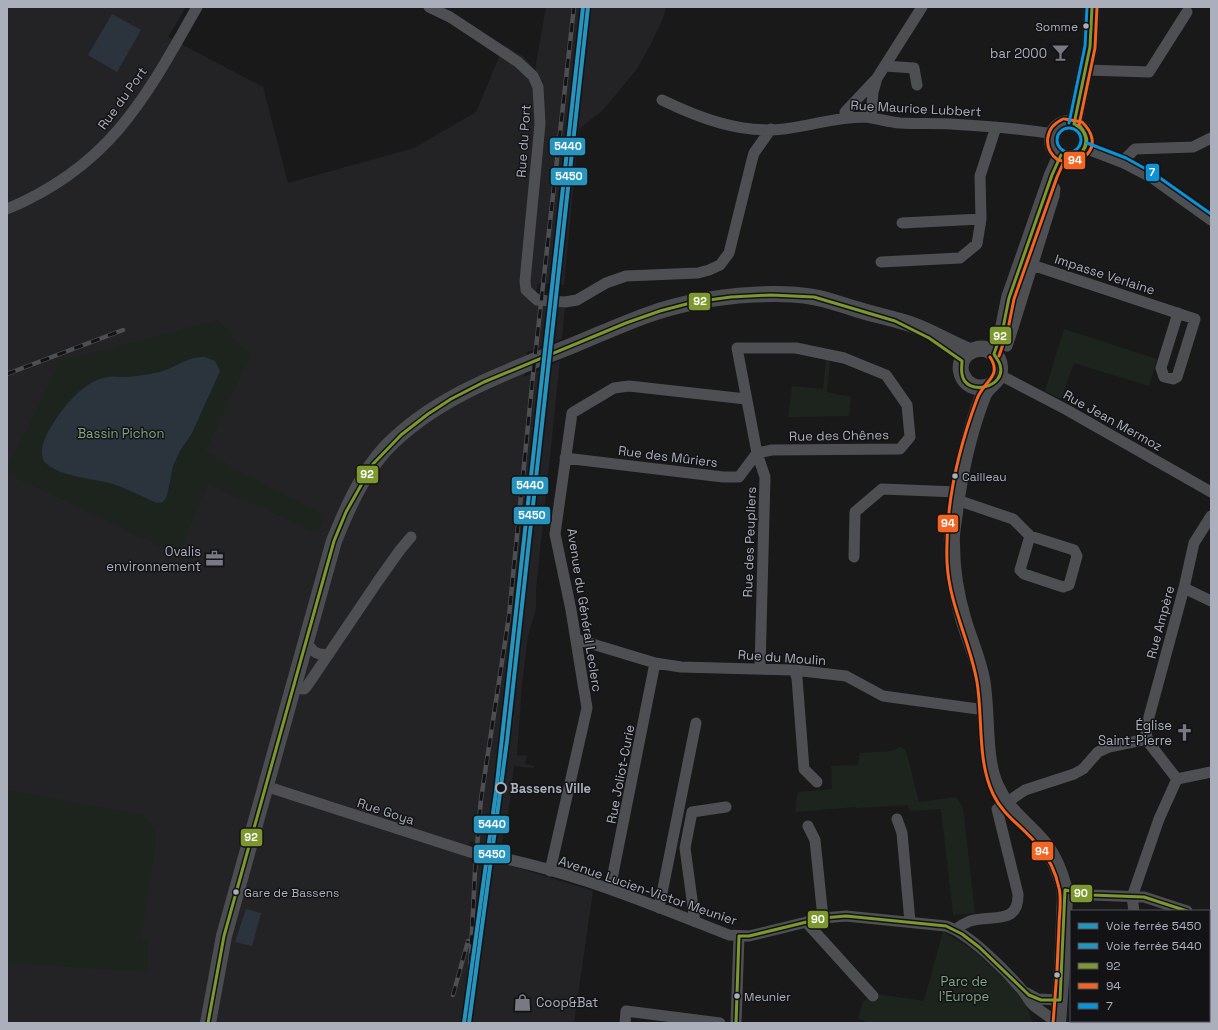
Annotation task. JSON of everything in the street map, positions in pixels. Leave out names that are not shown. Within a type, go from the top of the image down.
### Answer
[{"type":"street","name":"Rue du Port","points":[[7,209],[36,197],[66,178],[94,156],[113,137],[150,87],[197,7]]},
{"type":"street","name":"Rue du Port","points":[[429,7],[450,17],[518,62],[533,76],[536,82],[539,95],[540,124],[525,281],[526,290],[537,300],[565,302],[577,300],[606,283],[626,276],[698,272],[720,265],[729,253],[754,153],[771,129]]},
{"type":"street","points":[[845,118],[845,112],[877,78],[922,7]]},
{"type":"street","points":[[1074,124],[1090,47],[1092,7]]},
{"type":"street","points":[[1086,70],[1149,72],[1187,12]]},
{"type":"street","points":[[885,66],[914,68],[917,85]]},
{"type":"street","points":[[871,118],[873,92],[877,78]]},
{"type":"street","name":"Rue Maurice Lubbert","points":[[662,100],[690,114],[720,123],[750,129],[783,129],[845,118],[871,118],[899,123],[996,127],[1036,130],[1054,134]]},
{"type":"street","points":[[1065,124],[1074,124],[1080,126],[1085,134],[1085,148],[1077,156],[1066,158],[1054,148],[1052,138],[1060,126],[1065,124]]},
{"type":"street","points":[[881,262],[960,258],[977,244],[981,219],[980,176],[996,127]]},
{"type":"street","points":[[1124,163],[1135,150],[1193,147],[1211,138]]},
{"type":"street","points":[[1085,148],[1124,163],[1150,177],[1211,220]]},
{"type":"street","points":[[1057,1023],[1060,1000],[1065,890],[1055,862],[1043,843],[1010,810],[995,784],[989,761],[986,710],[982,680],[976,654],[963,619],[954,585],[951,542],[957,496],[971,434],[983,397],[994,381],[1000,364],[1001,350],[1028,263],[1050,181],[1061,155]]},
{"type":"street","points":[[902,223],[981,219]]},
{"type":"street","points":[[971,434],[970,385],[962,374],[966,356],[990,337],[1028,263]]},
{"type":"street","name":"Impasse Verlaine","points":[[1028,263],[1195,318],[1177,377],[1173,379],[1164,377],[1162,368],[1178,313]]},
{"type":"street","points":[[208,1023],[214,980],[224,936],[334,541],[346,512],[360,486],[373,464],[386,449],[428,414],[484,382],[626,323],[660,311],[694,302],[731,297],[772,295],[814,296],[895,320],[966,356],[983,349],[1001,350]]},
{"type":"street","points":[[1007,331],[1009,298]]},
{"type":"street","name":"Rue des Peupliers","points":[[737,348],[757,453],[766,477],[760,668]]},
{"type":"street","name":"Rue des Chênes","points":[[737,348],[796,348],[844,358],[886,375],[908,405],[910,437],[900,449],[772,450],[757,453]]},
{"type":"street","points":[[970,385],[979,388],[994,381]]},
{"type":"street","name":"Rue Jean Mermoz","points":[[994,381],[1067,410],[1211,492]]},
{"type":"street","name":"Avenue du Général Leclerc","points":[[550,870],[587,708],[576,639],[555,534],[572,413],[614,388],[629,386],[746,399]]},
{"type":"street","name":"Rue des Mûriers","points":[[565,458],[723,477],[739,477],[757,453]]},
{"type":"street","points":[[854,557],[855,512],[882,489],[957,496],[1013,519],[1030,536],[1074,550],[1077,556],[1069,585],[1063,587],[1024,574],[1020,570],[1030,536]]},
{"type":"street","name":"Rue Ampère","points":[[1147,739],[1146,734],[1148,717],[1184,588],[1194,543],[1211,516]]},
{"type":"street","points":[[294,688],[304,689],[307,686],[391,562],[411,538]]},
{"type":"street","points":[[1184,588],[1211,601]]},
{"type":"street","name":"Rue du Moulin","points":[[576,639],[655,663],[681,667],[794,670],[846,676],[883,696],[986,710]]},
{"type":"street","points":[[306,641],[311,650],[317,654],[328,654]]},
{"type":"street","name":"Rue Joliot-Curie","points":[[610,889],[655,663]]},
{"type":"street","points":[[794,670],[797,678],[804,769],[817,782]]},
{"type":"street","points":[[659,908],[696,724]]},
{"type":"street","points":[[956,929],[970,921],[1010,916],[1015,911],[1019,903],[997,808],[1005,802],[1025,790],[1074,774],[1083,769],[1098,752],[1109,747],[1147,739],[1177,779]]},
{"type":"street","points":[[1177,779],[1211,772]]},
{"type":"street","points":[[1134,910],[1132,897],[1159,819],[1177,779]]},
{"type":"street","name":"Rue Goya","points":[[265,786],[470,852],[500,857]]},
{"type":"street","points":[[695,922],[685,848],[692,812],[726,807]]},
{"type":"street","points":[[897,819],[902,833],[910,922]]},
{"type":"street","points":[[808,826],[815,840],[823,918]]},
{"type":"street","name":"Avenue Lucien-Victor Meunier","points":[[500,857],[550,870],[610,889],[729,935],[749,936],[823,918],[846,916],[946,926],[956,929],[1007,974],[1024,992],[1033,1006],[1047,1013],[1057,1023]]},
{"type":"street","points":[[1065,890],[1091,895],[1144,897],[1184,910]]},
{"type":"street","points":[[806,922],[873,996]]},
{"type":"street","points":[[736,1023],[739,936]]},
{"type":"street","name":"Avenue Lucien-Victor Meunier","points":[[1024,992],[1038,999],[1060,1000]]},
{"type":"street","points":[[625,1023],[626,1011],[720,1023]]},
{"type":"shaded area","points":[[7,7],[186,7],[168,37],[263,87],[288,183],[414,148],[476,112],[504,45],[524,57],[535,70],[546,7],[666,7],[663,18],[651,44],[637,69],[602,111],[579,129],[564,285],[538,283],[533,304],[565,308],[562,339],[527,352],[524,377],[560,361],[536,590],[536,608],[528,636],[522,684],[517,755],[527,756],[525,764],[534,766],[534,768],[514,766],[508,816],[506,818],[501,848],[470,842],[469,858],[509,865],[593,891],[574,1023],[7,1023]]},
{"type":"shaded area","points":[[112,14],[141,30],[117,72],[88,55]]},
{"type":"shaded area","name":"Bassin Pichon","points":[[205,357],[215,361],[220,371],[192,433],[180,451],[173,466],[167,496],[163,502],[157,503],[113,484],[66,474],[50,466],[44,461],[42,450],[48,432],[73,397],[90,383],[109,377],[124,377],[160,372],[193,358]]},
{"type":"shaded area","points":[[246,909],[261,913],[252,946],[235,942]]},
{"type":"green space","name":"Bassin Pichon","points":[[218,320],[250,356],[205,452],[285,496],[325,515],[318,533],[208,484],[178,555],[7,473],[7,469],[60,361]]},
{"type":"green space","points":[[1064,329],[1157,359],[1149,386],[1074,363],[1061,399],[1045,391]]},
{"type":"green space","points":[[826,360],[830,361],[827,392],[851,397],[849,416],[788,417],[792,386],[823,389]]},
{"type":"green space","points":[[900,747],[906,750],[919,802],[956,797],[963,807],[975,913],[953,915],[941,809],[910,811],[908,805],[856,807],[795,812],[798,792],[832,789],[831,766],[858,765],[860,753],[892,751]]},
{"type":"green space","points":[[7,790],[141,814],[151,823],[155,834],[156,843],[141,938],[148,940],[148,972],[7,963]]},
{"type":"green space","name":"Parc de l'Europe","points":[[943,931],[974,951],[1023,997],[1033,1023],[864,1023],[865,1021],[858,1019],[863,1001],[877,994],[924,1001]]},
{"type":"railway","points":[[465,1016],[470,971],[475,871],[481,799],[509,616],[533,375],[574,7]]},
{"type":"railway","points":[[7,374],[123,330]]},
{"type":"railway","points":[[453,995],[468,941]]},
{"type":"rail line","name":"5440","points":[[464,1023],[496,792],[583,7]]},
{"type":"rail line","name":"5450","points":[[469,1023],[507,741],[588,7]]},
{"type":"transit line","name":"7","points":[[1069,123],[1085,46],[1087,7]]},
{"type":"transit line","name":"92","points":[[1074,124],[1090,47],[1092,7]]},
{"type":"transit line","name":"94","points":[[1079,125],[1095,48],[1097,7]]},
{"type":"transit line","name":"94","points":[[1063,119],[1052,127],[1049,132],[1048,144],[1050,150],[1058,160],[1077,160],[1084,157],[1089,152],[1092,146],[1092,138],[1089,130],[1082,122],[1065,119]]},
{"type":"transit line","name":"92","points":[[1076,125],[1080,126],[1087,139],[1086,145],[1082,152]]},
{"type":"transit line","name":"92","points":[[1076,125],[1082,130],[1086,141],[1082,152]]},
{"type":"transit line","name":"7","points":[[1069,128],[1077,132],[1081,140],[1077,148],[1069,152],[1061,148],[1057,140],[1061,132],[1069,128]]},
{"type":"transit line","name":"7","points":[[1087,143],[1126,158],[1153,173],[1211,214]]},
{"type":"transit line","name":"92","points":[[208,1023],[224,936],[334,541],[346,512],[373,464],[401,435],[428,414],[451,399],[484,382],[626,323],[660,311],[694,302],[731,297],[771,295],[814,297],[895,321],[929,338],[962,361],[962,374],[965,381],[970,386],[985,387],[992,384],[1000,373],[1000,364],[994,354],[1003,328],[1009,298],[1052,175],[1061,155]]},
{"type":"transit line","name":"94","points":[[999,356],[1008,329],[1014,299],[1057,177],[1066,157]]},
{"type":"transit line","name":"94","points":[[990,357],[994,369],[993,374],[977,399],[964,438],[954,479],[948,520],[947,562],[952,593],[970,652],[977,682],[982,753],[988,781],[993,794],[1002,809],[1043,851],[1054,872],[1059,888],[1060,908],[1053,1023]]},
{"type":"transit line","name":"90","points":[[736,1023],[739,936],[749,936],[823,918],[846,916],[946,926],[962,934],[979,947],[1029,995],[1041,1000],[1060,1000],[1065,890],[1091,895],[1144,897],[1184,910]]},
{"type":"place","name":"Somme","points":[[1086,26]]},
{"type":"place","name":"bar 2000","points":[[1060,53]]},
{"type":"place","name":"Cailleau","points":[[955,476]]},
{"type":"place","name":"Ovalis environnement","points":[[214,558]]},
{"type":"place","name":"Église Saint-Pierre","points":[[1185,732]]},
{"type":"place","name":"Bassens Ville","points":[[501,788]]},
{"type":"place","name":"Gare de Bassens","points":[[236,892]]},
{"type":"place","name":"Meunier","points":[[737,996]]},
{"type":"place","name":"Coop&Bat","points":[[523,1002]]}]
